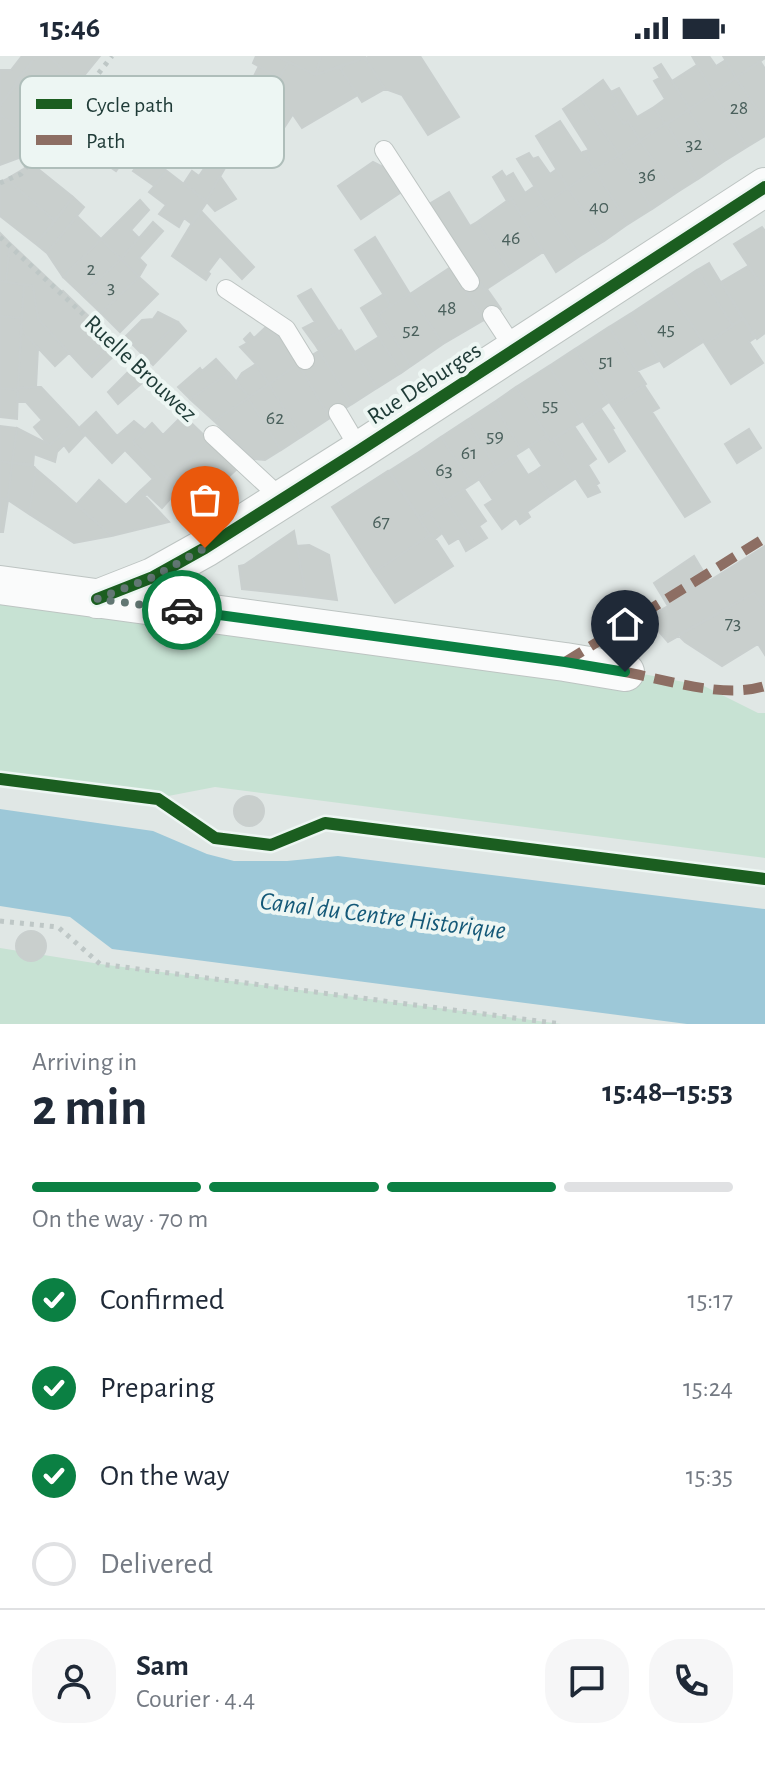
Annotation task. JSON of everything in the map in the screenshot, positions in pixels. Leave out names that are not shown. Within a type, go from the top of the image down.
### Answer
[{"type":"street","name":"Rue Deburges","points":[[97,599],[153,577],[181,562],[360,450],[765,187]]},
{"type":"street","points":[[0,585],[625,672]]},
{"type":"lane","points":[[384,150],[470,282]]},
{"type":"lane","points":[[226,289],[286,329],[305,360]]},
{"type":"lane","points":[[492,315],[515,350]]},
{"type":"lane","points":[[338,413],[360,450]]},
{"type":"lane","name":"Ruelle Brouwez","points":[[213,435],[282,499]]},
{"type":"path","points":[[97,76],[112,56]]},
{"type":"path","points":[[0,183],[21,174],[26,168]]},
{"type":"path","points":[[0,921],[58,927],[100,964],[561,1024]]},
{"type":"green space","points":[[0,584],[628,671],[704,686],[758,713],[765,713],[765,858],[215,787],[163,797],[0,777]]},
{"type":"green space","points":[[0,948],[100,964],[561,1024],[0,1024]]},
{"type":"water","name":"Canal du Centre Historique","points":[[0,809],[153,831],[207,854],[234,861],[287,861],[338,856],[765,909],[765,1024],[687,1024],[112,949],[70,917],[0,906]]},
{"type":"building","points":[[22,56],[36,56],[0,106],[0,70],[11,70]]},
{"type":"building","points":[[36,56],[48,56],[70,76],[21,76]]},
{"type":"building","points":[[48,56],[100,56],[84,76],[70,76]]},
{"type":"building","points":[[256,56],[276,56],[289,62],[280,76],[253,63]]},
{"type":"building","points":[[276,56],[321,56],[316,75]]},
{"type":"building","points":[[321,56],[365,56],[365,58],[316,75]]},
{"type":"building","points":[[420,56],[459,117],[428,135],[402,95],[385,89],[365,58]]},
{"type":"building","points":[[692,56],[709,56],[716,66],[726,60],[736,78],[713,93]]},
{"type":"building","points":[[723,56],[765,56],[765,58],[736,78]]},
{"type":"building","points":[[365,58],[385,89],[362,102],[339,66]]},
{"type":"building","points":[[760,61],[765,69],[765,121],[736,78]]},
{"type":"building","points":[[289,62],[316,75],[339,66],[358,95],[302,128],[284,102],[284,76],[281,76]]},
{"type":"building","points":[[661,64],[690,109],[665,124],[654,107],[665,99],[654,81],[660,78],[654,68]]},
{"type":"building","points":[[697,65],[713,93],[690,109],[672,81]]},
{"type":"building","points":[[259,66],[276,76],[254,76]]},
{"type":"building","points":[[736,78],[765,121],[765,136],[747,147],[713,93]]},
{"type":"building","points":[[603,80],[618,102],[612,107],[624,124],[628,121],[640,141],[619,155],[580,97]]},
{"type":"building","points":[[18,83],[20,130],[0,114],[0,106]]},
{"type":"building","points":[[619,88],[637,117],[654,107],[665,124],[640,141],[628,121],[624,124],[612,107],[618,102],[611,92]]},
{"type":"building","points":[[713,93],[747,147],[723,162],[688,110]]},
{"type":"building","points":[[580,97],[619,155],[595,170],[583,152],[589,150],[563,109]]},
{"type":"building","points":[[284,101],[293,114],[284,128]]},
{"type":"building","points":[[688,110],[723,162],[698,179],[667,124]]},
{"type":"building","points":[[0,114],[20,130],[20,157],[0,165]]},
{"type":"building","points":[[560,121],[595,170],[568,188],[536,136]]},
{"type":"building","points":[[665,124],[698,179],[676,193],[640,141]]},
{"type":"building","points":[[640,141],[676,193],[652,209],[619,155]]},
{"type":"building","points":[[529,153],[533,159],[538,157],[550,174],[557,169],[568,188],[545,203],[517,159]]},
{"type":"building","points":[[619,155],[652,209],[628,224],[595,170]]},
{"type":"building","points":[[373,162],[385,168],[400,193],[361,219],[338,186]]},
{"type":"building","points":[[25,168],[37,168],[73,197],[55,221],[7,179]]},
{"type":"building","points":[[135,168],[163,168],[167,171],[153,185],[133,171]]},
{"type":"building","points":[[204,168],[225,168],[206,201],[184,183],[192,171],[199,176]]},
{"type":"building","points":[[595,170],[628,224],[604,241],[568,188]]},
{"type":"building","points":[[167,171],[207,202],[192,224],[184,218],[179,227],[159,214],[166,205],[149,192]]},
{"type":"building","points":[[502,171],[506,177],[513,173],[525,193],[535,186],[545,203],[522,217],[511,198],[507,201],[493,177]]},
{"type":"building","points":[[220,176],[236,199],[215,211],[206,201]]},
{"type":"building","points":[[7,179],[55,221],[36,244],[0,216],[0,182]]},
{"type":"building","points":[[568,188],[604,241],[580,256],[545,203]]},
{"type":"building","points":[[449,192],[470,226],[477,222],[511,273],[485,290],[429,204]]},
{"type":"building","points":[[73,197],[84,207],[47,253],[36,244]]},
{"type":"building","points":[[511,198],[543,252],[511,273],[477,222]]},
{"type":"building","points":[[140,200],[149,210],[131,230],[139,238],[121,259],[101,239]]},
{"type":"building","points":[[545,203],[580,256],[556,272],[522,217]]},
{"type":"building","points":[[200,210],[254,267],[242,279],[220,256],[206,280],[172,256]]},
{"type":"building","points":[[77,216],[101,239],[63,277],[47,253]]},
{"type":"building","points":[[153,222],[163,231],[139,258],[146,265],[139,277],[121,259]]},
{"type":"building","points":[[762,227],[765,231],[765,290],[734,244]]},
{"type":"building","points":[[0,233],[10,243],[6,282],[0,281]]},
{"type":"building","points":[[375,237],[410,294],[391,306],[355,250]]},
{"type":"building","points":[[101,239],[121,259],[82,295],[63,277]]},
{"type":"building","points":[[10,243],[114,341],[85,370],[38,319],[33,286],[6,282]]},
{"type":"building","points":[[121,259],[139,277],[101,313],[82,295]]},
{"type":"building","points":[[709,263],[743,319],[732,325],[697,270]]},
{"type":"building","points":[[748,266],[765,290],[765,333],[757,339],[721,282]]},
{"type":"building","points":[[451,267],[484,320],[443,344],[410,294]]},
{"type":"building","points":[[697,270],[733,326],[705,344],[668,289]]},
{"type":"building","points":[[139,277],[158,294],[120,332],[101,313]]},
{"type":"building","points":[[477,278],[501,309],[484,320],[463,287]]},
{"type":"building","points":[[0,281],[24,285],[22,318],[0,316]]},
{"type":"building","points":[[24,285],[33,286],[38,319],[69,353],[55,366],[21,330]]},
{"type":"building","points":[[311,289],[339,332],[316,346],[303,328],[315,322],[298,296]]},
{"type":"building","points":[[668,289],[703,342],[664,367],[630,314]]},
{"type":"building","points":[[384,294],[391,306],[379,314],[411,366],[401,373],[361,308]]},
{"type":"building","points":[[410,294],[443,344],[411,366],[379,314]]},
{"type":"building","points":[[158,312],[178,322],[144,356],[125,337],[142,320],[153,319]]},
{"type":"building","points":[[630,314],[659,361],[637,371],[609,327]]},
{"type":"building","points":[[0,316],[22,318],[18,390],[0,388]]},
{"type":"building","points":[[743,319],[755,338],[749,342],[763,363],[731,384],[705,344]]},
{"type":"building","points":[[178,322],[186,331],[153,365],[144,356]]},
{"type":"building","points":[[268,325],[298,364],[269,384],[240,347],[247,343],[244,339],[250,333],[254,338]]},
{"type":"building","points":[[609,327],[646,384],[612,406],[575,349]]},
{"type":"building","points":[[21,330],[38,348],[36,387],[18,388]]},
{"type":"building","points":[[341,330],[377,388],[352,404],[316,346]]},
{"type":"building","points":[[379,337],[401,373],[377,388],[355,352]]},
{"type":"building","points":[[114,341],[121,349],[92,377],[85,370]]},
{"type":"building","points":[[575,349],[609,402],[583,421],[549,366]]},
{"type":"building","points":[[319,351],[352,404],[330,418],[298,364]]},
{"type":"building","points":[[216,359],[229,373],[190,399],[178,387]]},
{"type":"building","points":[[137,363],[150,376],[118,404],[108,392]]},
{"type":"building","points":[[256,364],[269,384],[249,397],[236,382],[242,373]]},
{"type":"building","points":[[298,364],[330,418],[301,437],[269,384]]},
{"type":"building","points":[[549,366],[583,421],[551,441],[516,387]]},
{"type":"building","points":[[229,373],[249,397],[214,421],[190,399]]},
{"type":"building","points":[[269,384],[301,437],[281,450],[248,398]]},
{"type":"building","points":[[644,385],[659,408],[652,412],[710,502],[685,517],[612,406]]},
{"type":"building","points":[[41,387],[74,422],[50,445],[34,427],[42,420],[26,402],[17,402],[18,388]]},
{"type":"building","points":[[516,387],[547,435],[522,451],[493,403]]},
{"type":"building","points":[[0,388],[18,390],[17,419],[0,417]]},
{"type":"building","points":[[248,398],[281,450],[265,460],[254,459],[214,421]]},
{"type":"building","points":[[493,403],[522,451],[496,468],[467,420]]},
{"type":"building","points":[[601,409],[625,451],[609,462],[583,421]]},
{"type":"building","points":[[96,412],[117,436],[134,421],[145,430],[133,442],[179,489],[162,508],[140,491],[153,479],[125,450],[112,463],[79,428]]},
{"type":"building","points":[[183,415],[209,440],[169,480],[133,442],[152,423],[163,435]]},
{"type":"building","points":[[467,420],[496,468],[472,484],[441,437]]},
{"type":"building","points":[[74,422],[85,435],[69,452],[64,445],[57,452],[55,462],[34,454],[33,466],[12,463],[17,428],[50,445]]},
{"type":"building","points":[[0,426],[17,428],[12,463],[0,461]]},
{"type":"building","points":[[574,426],[596,459],[588,465],[599,483],[596,485],[600,492],[588,497],[553,439]]},
{"type":"building","points":[[749,429],[761,448],[737,463],[725,444]]},
{"type":"building","points":[[547,435],[551,441],[553,439],[576,478],[551,495],[535,471],[542,466],[529,446]]},
{"type":"building","points":[[441,437],[472,484],[446,501],[416,454]]},
{"type":"building","points":[[209,440],[237,469],[196,507],[169,480]]},
{"type":"building","points":[[416,454],[446,501],[420,518],[389,471]]},
{"type":"building","points":[[515,455],[528,475],[535,471],[551,495],[527,512],[530,517],[520,524],[516,518],[502,529],[485,505],[493,500],[479,479]]},
{"type":"building","points":[[0,461],[12,463],[8,500],[0,498]]},
{"type":"building","points":[[12,463],[32,464],[36,469],[29,514],[8,500]]},
{"type":"building","points":[[36,469],[112,536],[74,543],[29,514]]},
{"type":"building","points":[[388,471],[430,535],[374,572],[332,507]]},
{"type":"building","points":[[99,480],[126,505],[140,491],[169,522],[112,536],[76,505]]},
{"type":"building","points":[[464,489],[486,521],[479,526],[487,538],[476,545],[446,501]]},
{"type":"building","points":[[0,498],[8,500],[3,532],[0,532]]},
{"type":"building","points":[[446,501],[476,545],[466,551],[459,538],[449,544],[429,512]]},
{"type":"building","points":[[410,505],[420,518],[429,512],[442,533],[435,539],[430,535]]},
{"type":"building","points":[[294,531],[306,596],[242,589],[239,566]]},
{"type":"building","points":[[432,534],[453,566],[395,603],[374,572]]},
{"type":"building","points":[[309,545],[329,555],[337,600],[306,596],[297,546]]},
{"type":"building","points":[[765,546],[765,609],[754,593],[668,642],[647,618],[668,606],[654,583],[694,556],[709,581]]},
{"type":"building","points":[[754,593],[765,609],[765,655],[758,644],[722,666],[678,635]]},
{"type":"building","points":[[249,796],[255,797],[263,805],[263,817],[255,825],[249,826],[243,825],[235,817],[234,811],[235,805],[243,797]]},
{"type":"building","points":[[31,931],[41,936],[46,946],[41,956],[31,961],[21,956],[16,946],[21,936]]},
{"type":"marked path","points":[[565,662],[765,538]]},
{"type":"marked path","points":[[625,672],[714,689],[765,686]]},
{"type":"cycle path","points":[[97,599],[153,577],[205,548],[765,187]]},
{"type":"cycle path","points":[[0,779],[158,799],[215,838],[271,845],[325,823],[765,879]]},
{"type":"way so far","points":[[182,610],[97,599],[153,577],[205,548]]},
{"type":"route","points":[[182,610],[625,672]]}]
